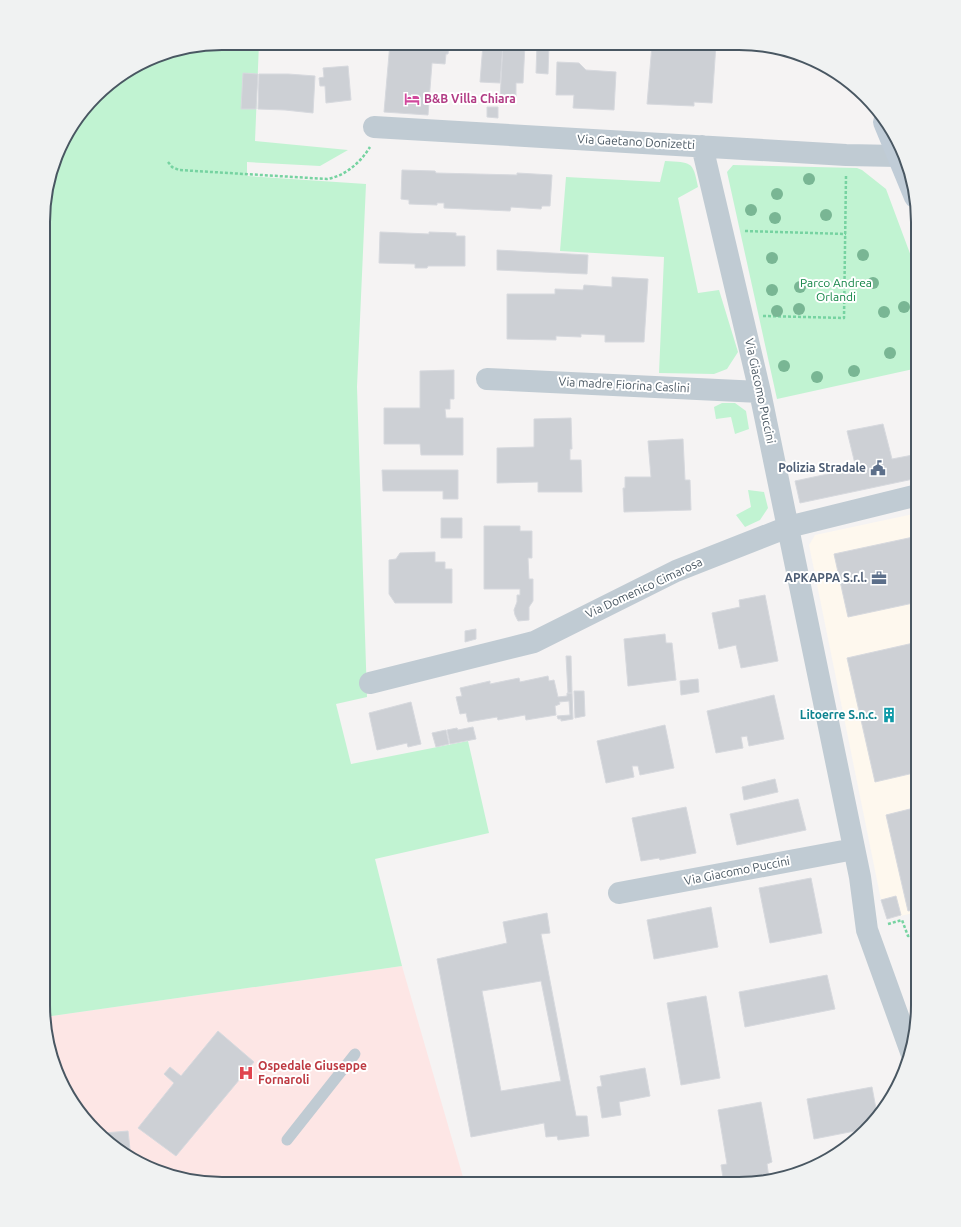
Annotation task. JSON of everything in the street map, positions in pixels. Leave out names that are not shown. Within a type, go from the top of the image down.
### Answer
[{"type":"street","name":"Via Gaetano Donizetti","points":[[374,127],[846,155],[898,156]]},
{"type":"street","name":"Via Giacomo Puccini","points":[[702,146],[760,392],[860,877],[867,930],[907,1041]]},
{"type":"street","name":"Via madre Fiorina Caslini","points":[[487,379],[760,392]]},
{"type":"street","name":"Via Domenico Cimarosa","points":[[370,683],[534,642],[676,571],[788,527],[911,497]]},
{"type":"street","name":"Via Giacomo Puccini","points":[[619,893],[854,849]]},
{"type":"lane","points":[[287,1140],[355,1054]]},
{"type":"path","points":[[168,162],[172,167],[179,170],[327,179],[333,178],[344,173],[363,158],[370,148],[374,127]]},
{"type":"path","points":[[743,315],[844,318],[846,155]]},
{"type":"path","points":[[723,230],[846,234]]},
{"type":"path","points":[[886,925],[902,920],[908,936],[911,935]]},
{"type":"shaded area","points":[[911,514],[911,914],[887,919],[881,900],[809,545],[815,535]]},
{"type":"shaded area","name":"Ospedale Giuseppe Fornaroli","points":[[402,966],[463,1177],[211,1177],[189,1174],[156,1164],[136,1154],[117,1141],[100,1127],[86,1110],[73,1091],[63,1071],[53,1038],[50,1016]]},
{"type":"green space","points":[[211,50],[259,50],[255,141],[348,150],[320,166],[247,162],[247,176],[366,184],[357,387],[367,697],[336,704],[351,764],[468,741],[489,833],[375,859],[402,966],[50,1016],[51,200],[63,156],[73,136],[100,100],[136,73],[156,63],[189,53]]},
{"type":"green space","points":[[665,161],[686,163],[692,167],[694,172],[698,187],[678,198],[698,293],[719,290],[738,352],[727,369],[714,374],[659,373],[664,257],[560,251],[566,177],[660,182]]},
{"type":"green space","name":"Parco Andrea Orlandi","points":[[733,165],[857,168],[862,170],[886,189],[911,256],[911,370],[777,399],[727,172]]},
{"type":"green space","points":[[722,403],[735,403],[746,411],[749,429],[735,434],[731,417],[716,419],[714,407]]},
{"type":"green space","points":[[748,490],[764,492],[768,508],[760,520],[745,527],[736,515],[751,507]]},
{"type":"building","points":[[389,50],[448,50],[448,54],[446,54],[445,64],[432,63],[428,115],[384,112]]},
{"type":"building","points":[[483,50],[503,50],[500,83],[480,82]]},
{"type":"building","points":[[503,50],[525,50],[523,83],[516,83],[516,101],[500,100]]},
{"type":"building","points":[[537,50],[549,50],[548,74],[536,73]]},
{"type":"building","points":[[652,50],[716,50],[712,103],[694,102],[694,106],[647,104]]},
{"type":"building","points":[[557,62],[579,63],[586,70],[616,72],[614,110],[573,108],[574,95],[556,95]]},
{"type":"building","points":[[348,66],[351,100],[326,103],[325,86],[320,86],[319,78],[324,77],[323,68]]},
{"type":"building","points":[[243,73],[258,74],[256,109],[241,109]]},
{"type":"building","points":[[259,74],[315,76],[313,113],[258,109]]},
{"type":"building","points":[[487,107],[498,107],[498,118],[487,117]]},
{"type":"building","points":[[402,170],[435,171],[436,173],[517,175],[517,173],[552,175],[550,206],[542,206],[541,209],[511,207],[510,211],[444,208],[444,203],[437,203],[437,205],[409,204],[409,200],[401,199]]},
{"type":"building","points":[[380,232],[429,234],[429,232],[456,233],[456,236],[465,236],[465,266],[428,266],[427,268],[415,268],[415,264],[379,263]]},
{"type":"building","points":[[497,250],[588,255],[587,274],[497,270]]},
{"type":"building","points":[[612,277],[648,279],[644,342],[605,342],[605,335],[581,334],[581,337],[556,336],[556,340],[507,339],[507,294],[555,294],[555,289],[583,290],[584,285],[612,287]]},
{"type":"building","points":[[454,370],[454,399],[450,399],[450,409],[445,409],[446,418],[463,418],[463,455],[421,455],[420,444],[384,444],[384,408],[420,408],[420,371]]},
{"type":"building","points":[[571,418],[572,449],[570,449],[570,460],[581,460],[582,492],[538,492],[538,482],[497,483],[497,448],[534,447],[534,419]]},
{"type":"building","points":[[883,424],[892,459],[911,455],[911,479],[800,503],[795,481],[856,468],[847,431]]},
{"type":"building","points":[[683,439],[685,480],[690,480],[691,510],[624,512],[623,488],[625,488],[625,477],[651,477],[648,441]]},
{"type":"building","points":[[382,470],[458,470],[458,499],[443,499],[443,491],[383,491]]},
{"type":"building","points":[[441,518],[462,518],[462,538],[441,538]]},
{"type":"building","points":[[484,526],[520,526],[520,531],[532,531],[532,558],[528,558],[529,579],[533,579],[533,601],[529,607],[529,620],[518,621],[515,615],[514,610],[517,602],[517,595],[520,595],[520,589],[484,589]]},
{"type":"building","name":"APKAPPA S.r.l.","points":[[911,538],[911,604],[848,617],[834,554]]},
{"type":"building","points":[[435,552],[435,562],[445,562],[445,569],[452,569],[452,603],[395,603],[389,594],[389,560],[396,559],[400,553]]},
{"type":"building","points":[[765,595],[778,661],[741,668],[736,645],[719,649],[712,613],[740,607],[739,600]]},
{"type":"building","points":[[476,629],[476,639],[465,642],[465,631]]},
{"type":"building","points":[[665,634],[666,643],[672,643],[676,680],[628,686],[624,639]]},
{"type":"building","name":"Litoerre S.n.c.","points":[[911,644],[911,774],[875,782],[847,658]]},
{"type":"building","points":[[566,656],[571,656],[572,693],[568,693]]},
{"type":"building","points":[[548,676],[549,681],[554,680],[558,697],[567,696],[567,693],[572,693],[573,719],[561,721],[561,719],[558,719],[557,716],[570,715],[569,701],[559,702],[560,704],[555,706],[556,715],[526,720],[525,715],[498,720],[497,717],[468,722],[466,713],[460,714],[456,697],[462,696],[460,688],[490,681],[490,684],[519,678],[520,682]]},
{"type":"building","points":[[698,679],[699,692],[681,695],[680,681]]},
{"type":"building","points":[[574,691],[584,691],[585,716],[575,718]]},
{"type":"building","points":[[774,695],[784,739],[749,746],[747,736],[741,737],[743,748],[716,753],[707,711]]},
{"type":"building","points":[[411,702],[421,744],[408,747],[407,743],[377,750],[369,713]]},
{"type":"building","points":[[665,725],[674,768],[640,775],[638,766],[632,766],[634,777],[606,783],[597,741]]},
{"type":"building","points":[[473,727],[476,739],[450,744],[447,730],[457,728],[458,730]]},
{"type":"building","points":[[446,730],[449,744],[436,747],[432,733]]},
{"type":"building","points":[[775,779],[778,792],[744,800],[742,787]]},
{"type":"building","points":[[798,799],[806,830],[737,845],[730,814]]},
{"type":"building","points":[[686,807],[696,853],[660,860],[659,858],[641,861],[632,818]]},
{"type":"building","points":[[911,809],[911,910],[908,911],[886,815]]},
{"type":"building","points":[[811,878],[822,933],[770,943],[759,888]]},
{"type":"building","points":[[896,896],[901,915],[887,919],[881,900]]},
{"type":"building","points":[[711,907],[718,947],[654,959],[647,920]]},
{"type":"building","points":[[547,913],[550,933],[541,934],[576,1116],[587,1116],[589,1136],[558,1140],[557,1136],[546,1137],[544,1123],[471,1137],[437,959],[507,943],[503,922]],"holes":[[[541,981],[561,1081],[501,1091],[482,991]]]},
{"type":"building","points":[[827,975],[835,1009],[745,1027],[739,992]]},
{"type":"building","points":[[706,996],[720,1078],[681,1085],[667,1003]]},
{"type":"building","points":[[218,1031],[254,1062],[176,1156],[138,1128],[174,1083],[164,1074],[170,1067],[181,1076]]},
{"type":"building","points":[[645,1068],[650,1096],[619,1102],[621,1115],[602,1118],[597,1087],[602,1086],[600,1076]]},
{"type":"building","points":[[872,1087],[876,1109],[856,1131],[814,1139],[807,1099]]},
{"type":"building","points":[[761,1102],[772,1162],[767,1164],[769,1175],[750,1177],[723,1177],[721,1165],[727,1164],[718,1110]]},
{"type":"building","points":[[128,1131],[130,1150],[117,1141],[107,1133]]},
{"type":"place","name":"B&B Villa Chiara","points":[[412,99]]},
{"type":"place","name":"Polizia Stradale","points":[[878,468]]},
{"type":"place","name":"APKAPPA S.r.l.","points":[[879,578]]},
{"type":"place","name":"Litoerre S.n.c.","points":[[889,715]]},
{"type":"place","name":"Ospedale Giuseppe Fornaroli","points":[[246,1073]]}]
